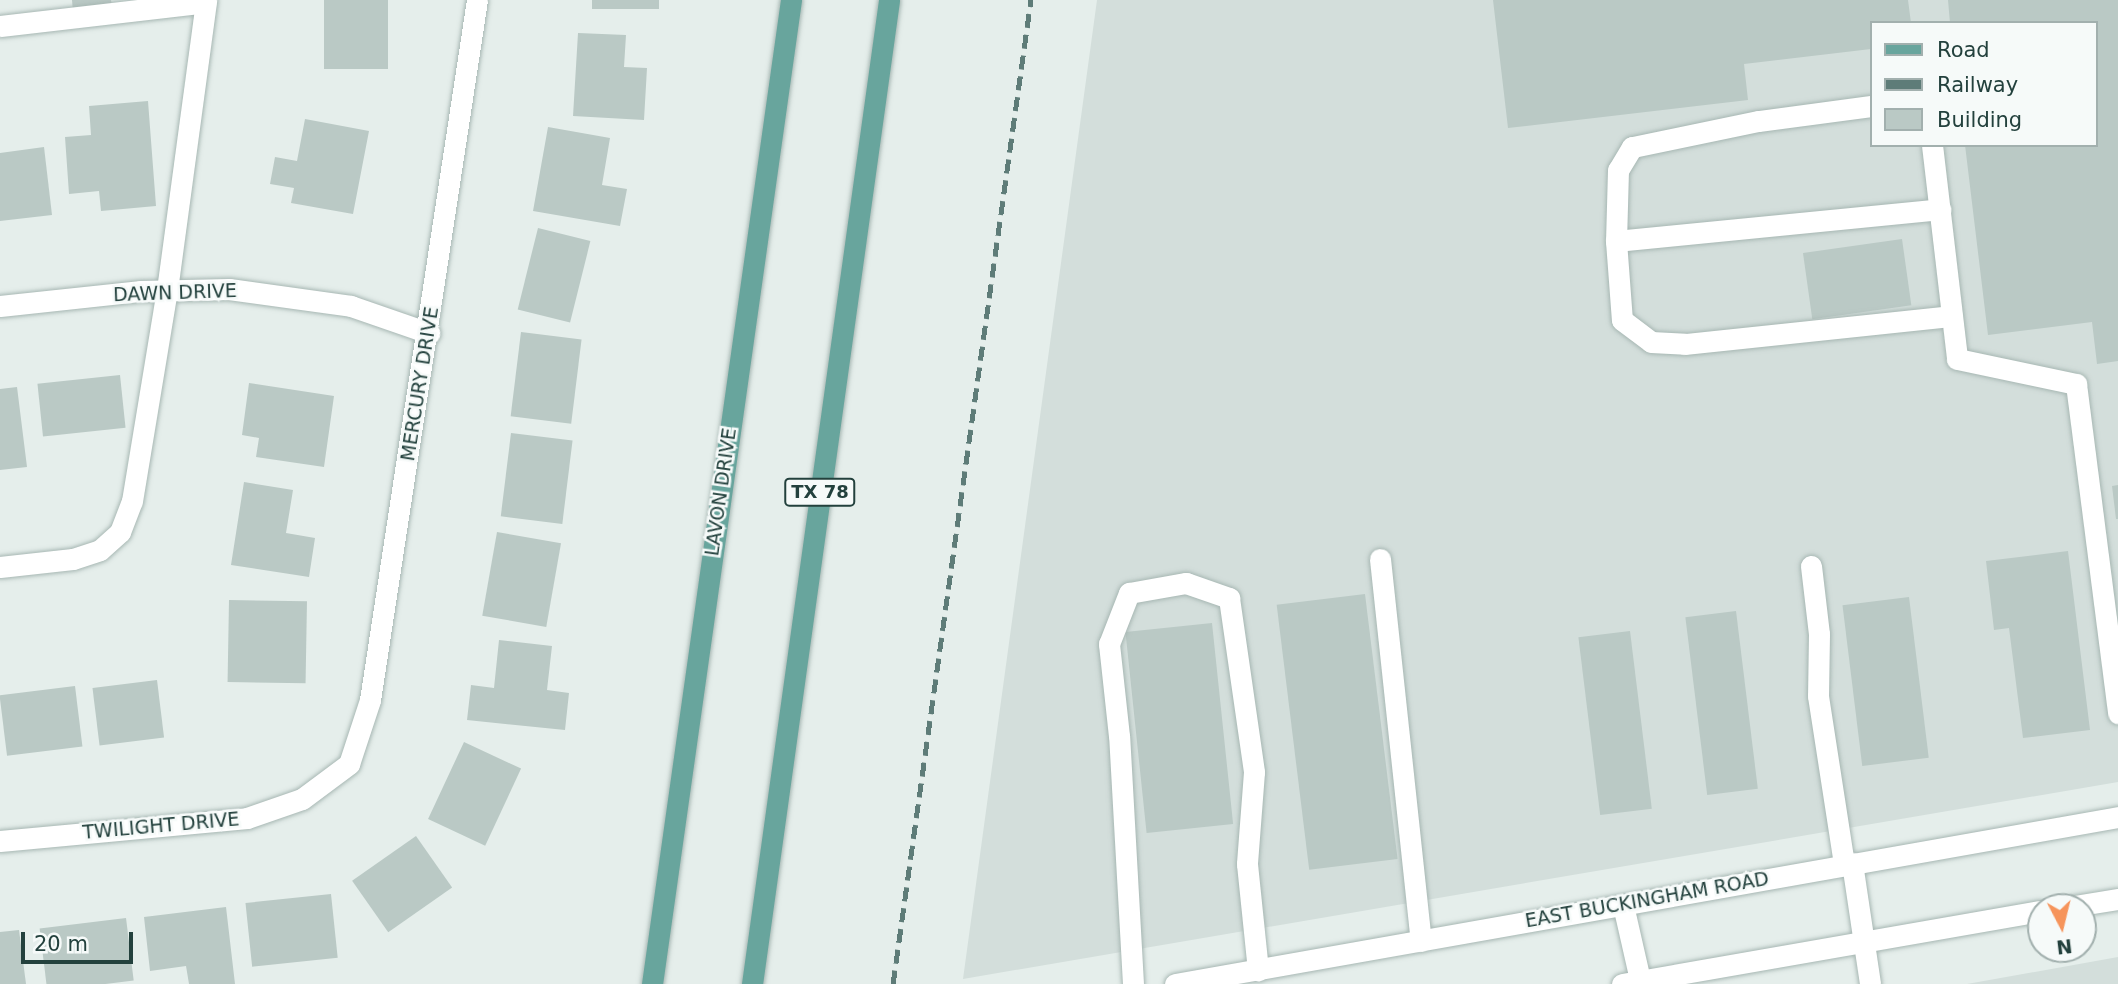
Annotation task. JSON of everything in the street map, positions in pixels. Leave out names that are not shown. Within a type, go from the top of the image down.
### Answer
[{"type":"main road","name":"LAVON DRIVE","points":[[652,984],[790,0]]},
{"type":"main road","name":"TX 78","points":[[752,984],[889,0]]},
{"type":"street","name":"MERCURY DRIVE","points":[[349,764],[370,700],[429,332],[477,0]]},
{"type":"street","points":[[0,26],[206,1],[167,290],[132,501],[120,532],[100,550],[73,559],[0,567]]},
{"type":"street","points":[[1870,106],[1758,121],[1632,148],[1618,170],[1616,241],[1622,320],[1651,342],[1685,344],[1952,316]]},
{"type":"street","points":[[1932,147],[1958,359],[2076,384],[2118,713]]},
{"type":"street","points":[[1616,241],[1940,209]]},
{"type":"street","name":"DAWN DRIVE","points":[[0,306],[167,290],[229,289],[351,306],[429,332]]},
{"type":"street","points":[[1380,559],[1421,941]]},
{"type":"street","points":[[1811,566],[1819,634],[1818,696],[1848,864],[1865,941],[1870,984]]},
{"type":"street","points":[[1133,984],[1119,736],[1109,644],[1129,593],[1186,583],[1229,598],[1254,772],[1247,864],[1258,970]]},
{"type":"street","name":"TWILIGHT DRIVE","points":[[0,841],[247,818],[302,799],[349,764]]},
{"type":"street","name":"EAST BUCKINGHAM ROAD","points":[[1175,984],[2118,817]]},
{"type":"street","points":[[2097,902],[2118,899]]},
{"type":"street","points":[[1623,905],[1634,983],[2027,913]]},
{"type":"shaded area","points":[[1097,0],[2118,0],[2118,782],[963,979]]},
{"type":"shaded area","points":[[2118,957],[2118,984],[1967,984],[2097,963],[2097,961]]},
{"type":"building","points":[[72,0],[111,0],[112,7],[73,12]]},
{"type":"building","points":[[324,0],[388,0],[388,69],[324,69]]},
{"type":"building","points":[[592,0],[659,0],[659,9],[592,9]]},
{"type":"building","points":[[1493,0],[1908,0],[1911,21],[1870,21],[1870,49],[1744,64],[1748,100],[1508,128]]},
{"type":"building","points":[[1948,0],[2118,0],[2118,361],[2097,364],[2092,322],[1988,335],[1965,147],[2097,147],[2097,21],[1950,21]]},
{"type":"building","points":[[578,33],[626,35],[624,67],[647,68],[644,120],[573,116]]},
{"type":"building","points":[[148,101],[156,206],[101,211],[99,191],[69,194],[65,137],[91,135],[89,106]]},
{"type":"building","points":[[305,119],[369,131],[353,214],[291,203],[294,188],[270,184],[275,157],[297,161]]},
{"type":"building","points":[[548,127],[610,138],[602,185],[627,189],[620,226],[533,211]]},
{"type":"building","points":[[44,147],[52,215],[0,221],[0,153]]},
{"type":"building","points":[[538,228],[590,241],[570,323],[518,310]]},
{"type":"building","points":[[1902,239],[1911,305],[1812,319],[1803,253]]},
{"type":"building","points":[[521,332],[582,339],[571,424],[511,416]]},
{"type":"building","points":[[120,375],[126,428],[43,436],[37,384]]},
{"type":"building","points":[[249,383],[334,396],[324,467],[256,457],[259,438],[242,435]]},
{"type":"building","points":[[17,387],[27,467],[0,470],[0,389]]},
{"type":"building","points":[[511,433],[573,441],[562,524],[501,516]]},
{"type":"building","points":[[244,482],[293,490],[286,533],[315,538],[309,577],[231,565]]},
{"type":"building","points":[[2118,485],[2118,519],[2116,519],[2112,486]]},
{"type":"building","points":[[497,532],[561,543],[546,627],[482,616]]},
{"type":"building","points":[[2068,551],[2090,730],[2023,738],[2009,628],[1994,630],[1986,561]]},
{"type":"building","points":[[1365,594],[1398,859],[1309,870],[1277,605]]},
{"type":"building","points":[[1909,597],[1929,758],[1862,766],[1842,605]]},
{"type":"building","points":[[229,600],[307,601],[306,683],[228,682]]},
{"type":"building","points":[[1736,611],[1758,789],[1707,795],[1685,617]]},
{"type":"building","points":[[1212,623],[1233,824],[1147,833],[1125,632]]},
{"type":"building","points":[[1630,631],[1652,809],[1600,815],[1578,637]]},
{"type":"building","points":[[499,640],[552,646],[547,690],[569,693],[565,730],[467,720],[471,685],[494,688]]},
{"type":"building","points":[[157,680],[164,738],[100,745],[92,688]]},
{"type":"building","points":[[75,686],[82,747],[7,756],[0,695]]},
{"type":"building","points":[[464,742],[521,769],[485,846],[428,819]]},
{"type":"building","points":[[416,836],[452,888],[388,932],[352,881]]},
{"type":"building","points":[[331,894],[338,958],[252,967],[245,903]]},
{"type":"building","points":[[226,907],[235,984],[189,984],[186,966],[150,971],[144,917]]},
{"type":"building","points":[[126,918],[134,981],[105,984],[46,984],[40,929]]},
{"type":"building","points":[[19,930],[26,984],[0,984],[0,932]]},
{"type":"railway","points":[[893,984],[1031,0]]}]
